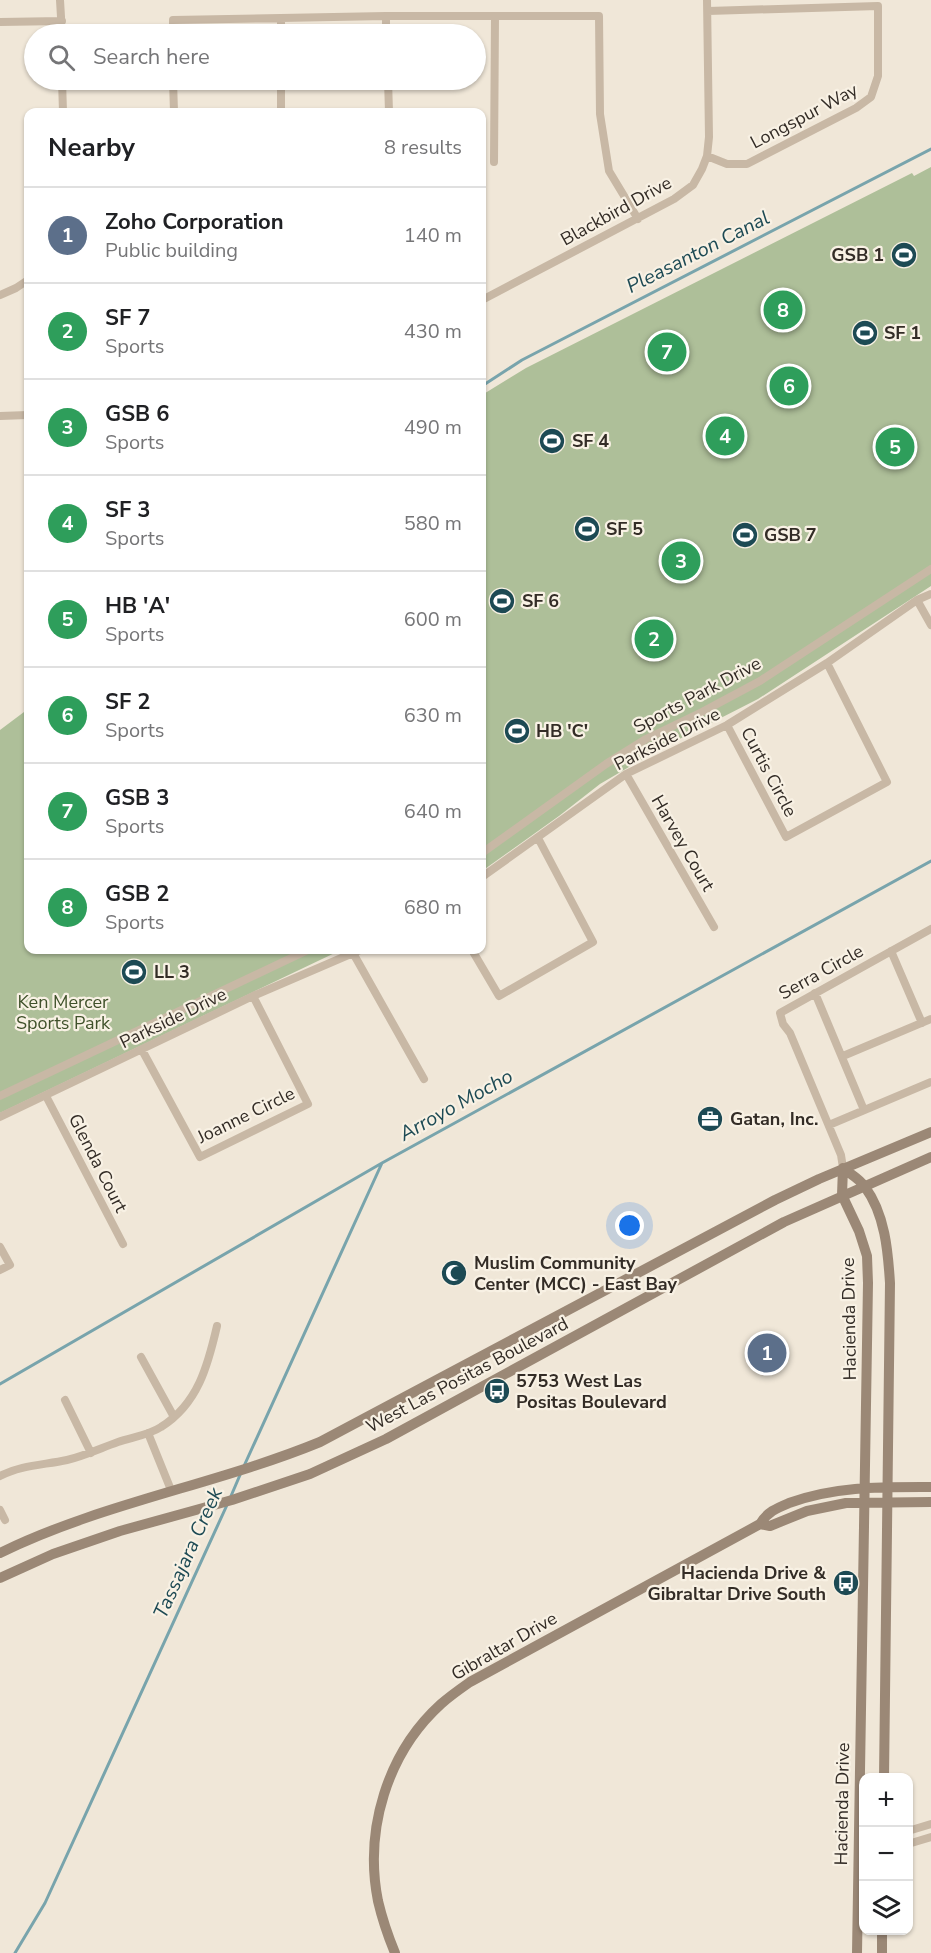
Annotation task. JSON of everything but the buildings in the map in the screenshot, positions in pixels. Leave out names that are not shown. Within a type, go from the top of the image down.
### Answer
[{"type":"main road","name":"West Las Positas Boulevard","points":[[0,1553],[45,1532],[114,1508],[254,1467],[320,1442],[775,1200],[843,1168],[931,1132]]},
{"type":"main road","name":"West Las Positas Boulevard","points":[[0,1578],[53,1554],[120,1530],[232,1500],[310,1474],[386,1439],[784,1222],[931,1157]]},
{"type":"main road","name":"Hacienda Drive","points":[[843,1168],[864,1185],[874,1202],[882,1223],[888,1254],[890,1283],[884,1773]]},
{"type":"main road","name":"Hacienda Drive","points":[[843,1168],[842,1195],[867,1256],[861,1827]]},
{"type":"main road","name":"Gibraltar Drive","points":[[395,1953],[378,1901],[374,1867],[375,1830],[389,1778],[405,1747],[427,1718],[442,1703],[470,1682],[760,1524],[765,1515],[774,1509],[824,1492],[865,1488],[931,1487]]},
{"type":"main road","name":"Gibraltar Drive","points":[[760,1524],[770,1526],[826,1506],[931,1502]]},
{"type":"main road","name":"Hacienda Drive","points":[[857,1953],[860,1881]]},
{"type":"main road","points":[[882,1935],[882,1953]]},
{"type":"street","points":[[0,22],[62,21],[60,0]]},
{"type":"street","name":"Blackbird Drive","points":[[486,298],[675,199],[693,185],[707,156],[709,137],[707,0]]},
{"type":"street","name":"Longspur Way","points":[[707,156],[727,164],[747,164],[856,108],[871,97],[878,76],[878,6],[708,11]]},
{"type":"street","points":[[386,16],[386,24]]},
{"type":"street","points":[[173,24],[173,20],[386,16],[599,16],[600,114],[609,171],[638,219]]},
{"type":"street","points":[[494,162],[495,16]]},
{"type":"street","points":[[281,19],[281,24]]},
{"type":"street","points":[[62,90],[63,108]]},
{"type":"street","points":[[173,90],[174,108]]},
{"type":"street","points":[[281,90],[281,108]]},
{"type":"street","points":[[388,90],[389,108]]},
{"type":"street","points":[[0,295],[24,283]]},
{"type":"street","points":[[0,416],[24,415]]},
{"type":"street","name":"Sports Park Drive","points":[[486,850],[606,764],[646,739],[760,681],[931,569]]},
{"type":"street","name":"Parkside Drive","points":[[486,874],[626,774],[726,725],[827,663],[917,600],[931,594]]},
{"type":"street","points":[[917,600],[931,625]]},
{"type":"street","name":"Curtis Circle","points":[[726,725],[786,837],[887,782],[827,663]]},
{"type":"street","name":"Harvey Court","points":[[626,774],[714,927]]},
{"type":"street","points":[[474,954],[500,996],[593,942],[538,838]]},
{"type":"street","name":"Serra Circle","points":[[843,1168],[841,1155],[829,1125],[780,1013],[931,928]]},
{"type":"street","points":[[891,951],[922,1023]]},
{"type":"street","points":[[0,1096],[300,954]]},
{"type":"street","name":"Parkside Drive","points":[[0,1117],[253,996],[349,954]]},
{"type":"street","points":[[358,954],[424,1079]]},
{"type":"street","points":[[815,993],[864,1110]]},
{"type":"street","name":"Joanne Circle","points":[[142,1050],[200,1157],[308,1104],[253,996]]},
{"type":"street","points":[[843,1056],[931,1019]]},
{"type":"street","points":[[829,1125],[931,1082]]},
{"type":"street","name":"Glenda Court","points":[[46,1096],[123,1244]]},
{"type":"street","points":[[0,1247],[10,1264],[0,1270]]},
{"type":"street","points":[[0,1476],[24,1467],[67,1460],[91,1453],[161,1427],[174,1417],[194,1394],[204,1374],[217,1326]]},
{"type":"street","points":[[141,1357],[174,1417]]},
{"type":"street","points":[[66,1400],[91,1453]]},
{"type":"street","points":[[148,1433],[171,1490]]},
{"type":"street","points":[[0,1510],[5,1520]]},
{"type":"street","points":[[913,1830],[931,1824]]},
{"type":"street","points":[[913,1843],[931,1837]]},
{"type":"green space","points":[[931,167],[931,586],[758,699],[658,750],[600,784],[486,868],[486,393],[526,368],[912,173],[914,176]]},
{"type":"green space","name":"Ken Mercer Sports Park","points":[[24,712],[24,954],[333,954],[0,1113],[0,730]]},
{"type":"waterway","name":"Pleasanton Canal","points":[[486,383],[522,360],[931,149]]},
{"type":"waterway","name":"Arroyo Mocho","points":[[0,1384],[382,1163],[931,861]]},
{"type":"waterway","name":"Tassajara Creek","points":[[244,1466],[382,1163]]},
{"type":"waterway","name":"Tassajara Creek","points":[[231,1496],[240,1475]]},
{"type":"waterway","name":"Tassajara Creek","points":[[15,1953],[45,1903],[227,1505]]},
{"type":"place","name":"GSB 1","points":[[904,255]]},
{"type":"place","name":"GSB 2","points":[[783,310]]},
{"type":"place","name":"SF 1","points":[[865,333]]},
{"type":"place","name":"GSB 3","points":[[667,352]]},
{"type":"place","name":"SF 2","points":[[789,386]]},
{"type":"place","name":"SF 3","points":[[725,436]]},
{"type":"place","name":"SF 4","points":[[552,441]]},
{"type":"place","name":"HB 'A'","points":[[895,447]]},
{"type":"place","name":"SF 5","points":[[587,529]]},
{"type":"place","name":"GSB 7","points":[[745,535]]},
{"type":"place","name":"GSB 6","points":[[681,561]]},
{"type":"place","name":"SF 6","points":[[502,601]]},
{"type":"place","name":"SF 7","points":[[654,639]]},
{"type":"place","name":"HB 'C'","points":[[517,731]]},
{"type":"place","name":"LL 3","points":[[134,972]]},
{"type":"place","name":"Gatan, Inc.","points":[[710,1119]]},
{"type":"place","name":"Muslim Community Center (MCC) - East Bay","points":[[454,1273]]},
{"type":"place","name":"Zoho Corporation","points":[[767,1353]]},
{"type":"place","name":"5753 West Las Positas Boulevard","points":[[497,1391]]},
{"type":"place","name":"Hacienda Drive & Gibraltar Drive South","points":[[846,1583]]}]
